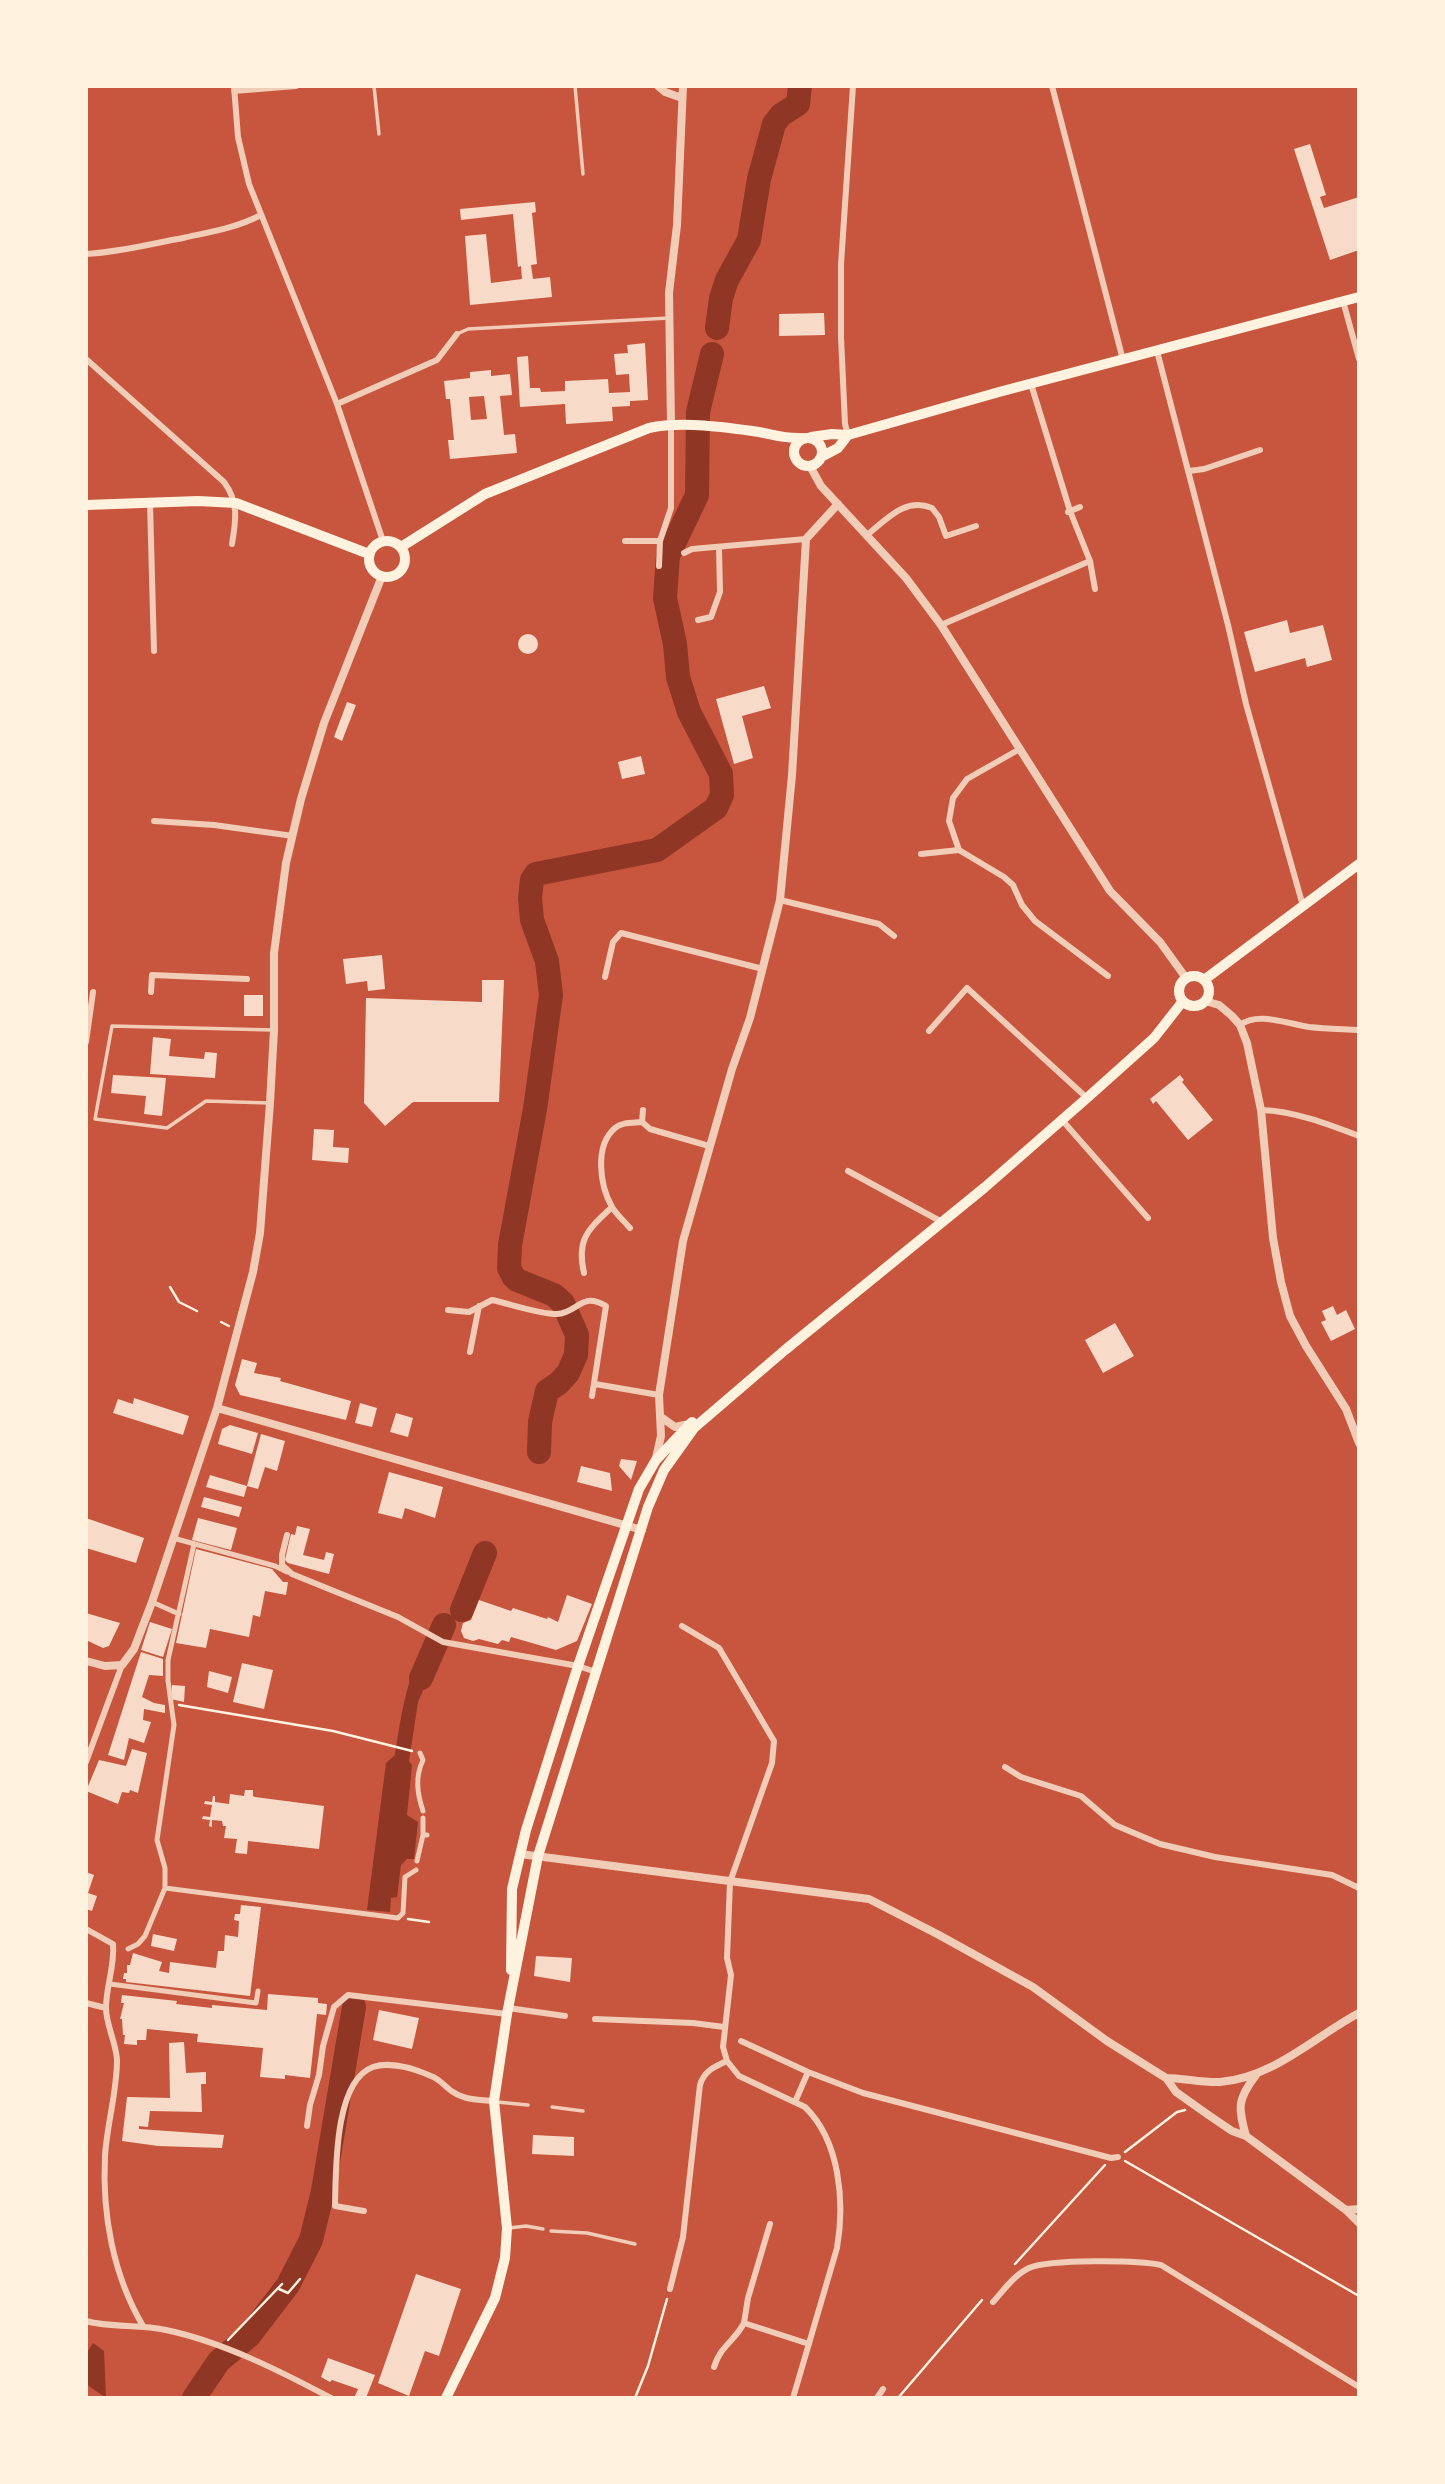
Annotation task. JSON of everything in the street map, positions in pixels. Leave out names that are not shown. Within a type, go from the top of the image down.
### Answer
[{"type":"main road","points":[[401,547],[485,494],[649,428],[671,424],[698,426],[760,432],[782,439],[848,435],[1359,297]]},
{"type":"main road","points":[[782,439],[799,464],[810,466],[838,448],[848,435]]},
{"type":"main road","points":[[794,457],[796,444],[807,438]]},
{"type":"main road","points":[[807,438],[821,444],[821,457]]},
{"type":"main road","points":[[86,505],[216,501],[236,503],[369,554]]},
{"type":"main road","points":[[383,541],[391,541],[401,547],[405,559],[402,570],[394,575],[382,576],[373,571],[370,565],[369,554],[372,548],[383,541]]},
{"type":"main road","points":[[1204,980],[1359,864]]},
{"type":"main road","points":[[1194,976],[1204,980],[1209,990],[1205,1001],[1193,1006],[1183,1001],[1179,989],[1186,978],[1194,976]]},
{"type":"main road","points":[[446,2398],[495,2298],[505,2258],[507,2228],[495,2101],[508,2011],[538,1856],[648,1507],[664,1471],[694,1428],[1062,1120],[1154,1038],[1183,1001]]},
{"type":"main road","points":[[508,2011],[512,1889],[520,1854],[578,1666],[626,1525],[639,1489],[656,1460],[690,1424],[723,1403]]},
{"type":"street","points":[[296,86],[234,89],[240,151],[261,215],[337,404],[383,541]]},
{"type":"street","points":[[657,86],[682,98]]},
{"type":"street","points":[[659,566],[660,541],[671,508],[672,370],[669,293],[677,225],[683,86]]},
{"type":"street","points":[[848,435],[845,424],[841,289],[853,86]]},
{"type":"street","points":[[1052,86],[1123,360]]},
{"type":"street","points":[[86,254],[114,252],[224,229],[261,215]]},
{"type":"street","points":[[1343,301],[1359,359]]},
{"type":"street","points":[[337,404],[437,360],[457,334]]},
{"type":"street","points":[[1157,351],[1246,704],[1303,905]]},
{"type":"street","points":[[86,359],[229,488],[236,503],[232,544]]},
{"type":"street","points":[[1031,384],[1068,512],[1090,561],[1095,589]]},
{"type":"street","points":[[1189,471],[1204,469],[1259,450]]},
{"type":"street","points":[[810,466],[816,479],[906,578],[941,625],[1110,891],[1160,942],[1186,978]]},
{"type":"street","points":[[150,503],[154,651]]},
{"type":"street","points":[[656,1460],[662,1436],[659,1395],[682,1241],[750,1018],[780,900],[792,775],[806,540],[838,504]]},
{"type":"street","points":[[867,535],[900,509],[912,504],[932,508],[939,517],[946,536],[975,526]]},
{"type":"street","points":[[1068,512],[1080,508]]},
{"type":"street","points":[[684,552],[692,549],[806,540]]},
{"type":"street","points":[[625,541],[660,541]]},
{"type":"street","points":[[698,620],[710,617],[720,592],[719,547]]},
{"type":"street","points":[[941,625],[1090,561]]},
{"type":"street","points":[[86,1762],[122,1665],[134,1649],[152,1602],[217,1408],[243,1312],[260,1233],[274,1030],[270,979],[286,863],[324,723],[382,576]]},
{"type":"street","points":[[959,850],[949,821],[953,798],[967,779],[1018,750]]},
{"type":"street","points":[[154,821],[214,825],[293,836]]},
{"type":"street","points":[[920,854],[959,850],[1004,877],[1013,885],[1022,905],[1035,921],[1108,976]]},
{"type":"street","points":[[780,900],[879,923],[894,936]]},
{"type":"street","points":[[604,977],[613,942],[621,933],[763,969]]},
{"type":"street","points":[[151,992],[152,975],[247,979]]},
{"type":"street","points":[[929,1031],[967,988],[1087,1098]]},
{"type":"street","points":[[86,1042],[93,992]]},
{"type":"street","points":[[1205,1001],[1219,1004],[1240,1025],[1247,1043],[1261,1110],[1273,1238],[1290,1316],[1346,1409],[1359,1443]]},
{"type":"street","points":[[1240,1025],[1246,1020],[1274,1020],[1308,1027],[1359,1030]]},
{"type":"street","points":[[642,1122],[643,1110]]},
{"type":"street","points":[[1261,1110],[1294,1115],[1359,1136]]},
{"type":"street","points":[[1062,1120],[1147,1218]]},
{"type":"street","points":[[630,1228],[612,1207],[603,1185],[601,1158],[607,1138],[615,1128],[626,1123],[642,1122],[650,1129],[709,1146]]},
{"type":"street","points":[[848,1171],[942,1222]]},
{"type":"street","points":[[584,1273],[584,1235],[612,1207]]},
{"type":"street","points":[[448,1310],[469,1312],[492,1300],[549,1314],[560,1314],[585,1301],[596,1300],[606,1306],[592,1396]]},
{"type":"street","points":[[470,1352],[479,1306]]},
{"type":"street","points":[[595,1384],[659,1395]]},
{"type":"street","points":[[217,1408],[642,1530]]},
{"type":"street","points":[[661,1417],[675,1427],[690,1424]]},
{"type":"street","points":[[287,1535],[282,1565],[292,1574]]},
{"type":"street","points":[[173,1538],[275,1566],[356,1598],[443,1642],[578,1666],[596,1672]]},
{"type":"street","points":[[128,1949],[138,1944],[145,1936],[165,1888],[164,1868],[157,1840],[174,1726],[168,1660],[194,1544]]},
{"type":"street","points":[[152,1602],[179,1614]]},
{"type":"street","points":[[682,1626],[719,1648],[774,1741],[772,1763],[730,1882],[727,1958],[731,1975],[723,2048],[733,2070],[747,2081],[795,2102],[812,2115],[831,2152],[841,2202],[840,2231],[793,2398]]},
{"type":"street","points":[[86,1661],[105,1666],[122,1665]]},
{"type":"street","points":[[417,1861],[425,1835],[418,1796],[418,1771],[423,1760],[418,1753]]},
{"type":"street","points":[[1005,1767],[1021,1777],[1081,1796],[1115,1825],[1160,1844],[1215,1857],[1332,1875],[1359,1888]]},
{"type":"street","points":[[520,1854],[869,1899],[1033,1987],[1107,2041],[1166,2078],[1176,2092],[1207,2114],[1246,2136],[1346,2210],[1359,2223]]},
{"type":"street","points":[[165,1888],[398,1918],[403,1913],[405,1877],[416,1870]]},
{"type":"street","points":[[86,1929],[113,1944],[114,1958],[106,2008],[116,2046],[117,2063],[105,2153],[109,2228],[120,2277],[130,2304],[143,2326]]},
{"type":"street","points":[[110,1984],[256,2003],[258,1991]]},
{"type":"street","points":[[307,2126],[334,2007],[348,1995],[565,2016]]},
{"type":"street","points":[[86,2003],[106,2008]]},
{"type":"street","points":[[1166,2078],[1219,2082],[1256,2075],[1359,2013]]},
{"type":"street","points":[[595,2019],[724,2027]]},
{"type":"street","points":[[741,2042],[863,2093],[1111,2158],[1118,2157]]},
{"type":"street","points":[[670,2289],[683,2236],[703,2076],[727,2061]]},
{"type":"street","points":[[364,2211],[335,2206],[338,2145],[346,2100],[365,2071],[376,2066],[395,2066],[431,2076],[461,2096],[495,2101]]},
{"type":"street","points":[[795,2102],[808,2072]]},
{"type":"street","points":[[1246,2136],[1240,2115],[1240,2099],[1256,2075]]},
{"type":"street","points":[[1346,2210],[1359,2209]]},
{"type":"street","points":[[714,2367],[722,2348],[733,2339],[744,2323],[748,2298],[770,2224]]},
{"type":"street","points":[[993,2302],[1021,2273],[1041,2264],[1144,2262],[1161,2265],[1359,2387]]},
{"type":"street","points":[[86,2321],[169,2330],[254,2361],[331,2398]]},
{"type":"street","points":[[744,2323],[809,2344]]},
{"type":"street","points":[[877,2398],[883,2389]]},
{"type":"lane","points":[[374,86],[379,134]]},
{"type":"lane","points":[[575,86],[583,174]]},
{"type":"lane","points":[[457,334],[468,329],[669,318]]},
{"type":"lane","points":[[270,1103],[206,1101],[167,1128],[95,1119],[112,1026],[274,1030]]},
{"type":"lane","points":[[495,2101],[528,2105]]},
{"type":"lane","points":[[552,2108],[583,2111]]},
{"type":"lane","points":[[507,2228],[526,2226],[543,2229]]},
{"type":"lane","points":[[551,2231],[587,2233],[635,2244]]},
{"type":"path","points":[[170,1287],[179,1302],[197,1311]]},
{"type":"path","points":[[170,1703],[333,1731],[418,1753]]},
{"type":"path","points":[[410,1920],[429,1922]]},
{"type":"path","points":[[1207,2114],[1186,2109],[1177,2112],[1118,2157],[1359,2296]]},
{"type":"path","points":[[279,2289],[288,2294],[300,2279]]},
{"type":"path","points":[[222,2348],[282,2284]]},
{"type":"path","points":[[635,2398],[648,2366],[670,2289]]},
{"type":"shaded area","points":[[430,1646],[435,1648],[438,1655],[418,1702],[409,1761],[412,1765],[407,1815],[418,1822],[414,1859],[407,1859],[401,1865],[397,1897],[391,1898],[390,1912],[367,1910],[386,1763],[395,1755],[410,1679],[422,1653]]},
{"type":"shaded area","points":[[93,2343],[104,2351],[106,2398],[86,2384],[86,2354]]},
{"type":"building","points":[[1310,144],[1326,195],[1320,197],[1324,208],[1359,197],[1359,250],[1330,260],[1294,149]]},
{"type":"building","points":[[535,202],[536,212],[532,213],[537,264],[531,265],[533,279],[550,277],[552,297],[470,305],[465,236],[486,234],[491,283],[522,279],[521,266],[518,267],[513,214],[461,220],[460,209]]},
{"type":"building","points":[[824,313],[825,335],[779,336],[779,314]]},
{"type":"building","points":[[645,343],[648,400],[630,401],[630,406],[612,407],[613,421],[566,424],[565,404],[520,407],[517,357],[528,356],[530,388],[540,388],[541,392],[565,391],[565,381],[608,379],[609,393],[630,392],[629,374],[616,375],[614,354],[628,353],[627,345]]},
{"type":"building","points":[[491,370],[491,376],[510,374],[512,395],[500,396],[504,435],[515,434],[517,453],[450,459],[448,440],[454,440],[450,399],[446,399],[444,381],[470,378],[470,372]],"holes":[[[484,396],[487,419],[471,420],[469,397]]]},
{"type":"building","points":[[1287,620],[1290,633],[1323,625],[1332,660],[1307,667],[1305,658],[1255,672],[1244,632]]},
{"type":"building","points":[[528,634],[535,637],[538,644],[535,651],[528,654],[521,651],[518,644],[521,637]]},
{"type":"building","points":[[764,686],[771,708],[742,716],[753,758],[734,764],[716,699]]},
{"type":"building","points":[[347,702],[356,705],[342,741],[334,737]]},
{"type":"building","points":[[641,756],[645,774],[622,779],[618,762]]},
{"type":"building","points":[[382,955],[385,989],[368,991],[367,981],[346,984],[343,959]]},
{"type":"building","points":[[482,980],[504,980],[499,1102],[413,1102],[385,1126],[364,1103],[366,998],[482,1002]]},
{"type":"building","points":[[244,995],[263,995],[263,1016],[244,1016]]},
{"type":"building","points":[[153,1037],[171,1039],[169,1056],[204,1059],[205,1052],[217,1053],[215,1078],[150,1074]]},
{"type":"building","points":[[113,1075],[166,1078],[162,1116],[144,1114],[146,1096],[111,1093]]},
{"type":"building","points":[[1180,1075],[1184,1080],[1182,1082],[1213,1120],[1188,1140],[1156,1101],[1153,1104],[1150,1099]]},
{"type":"building","points":[[314,1129],[334,1130],[333,1147],[349,1148],[348,1163],[312,1160]]},
{"type":"building","points":[[1333,1306],[1337,1315],[1346,1310],[1355,1329],[1331,1341],[1321,1322],[1326,1320],[1322,1311]]},
{"type":"building","points":[[1115,1323],[1134,1356],[1103,1373],[1085,1340]]},
{"type":"building","points":[[242,1359],[257,1363],[254,1373],[281,1378],[280,1381],[351,1401],[346,1420],[240,1395],[235,1385]]},
{"type":"building","points":[[134,1398],[189,1416],[183,1435],[113,1413],[118,1399],[133,1404]]},
{"type":"building","points":[[360,1403],[377,1408],[372,1427],[355,1423]]},
{"type":"building","points":[[396,1413],[413,1418],[408,1437],[390,1432]]},
{"type":"building","points":[[230,1425],[258,1433],[252,1454],[218,1444],[222,1429]]},
{"type":"building","points":[[261,1434],[285,1441],[277,1471],[265,1467],[258,1489],[247,1486]]},
{"type":"building","points":[[621,1459],[637,1461],[631,1480],[619,1466]]},
{"type":"building","points":[[581,1466],[610,1473],[612,1491],[577,1482]]},
{"type":"building","points":[[389,1472],[443,1487],[435,1518],[405,1508],[402,1519],[378,1513]]},
{"type":"building","points":[[210,1475],[247,1486],[244,1497],[206,1487]]},
{"type":"building","points":[[204,1497],[242,1507],[239,1517],[201,1507]]},
{"type":"building","points":[[86,1518],[144,1538],[136,1563],[86,1548]]},
{"type":"building","points":[[198,1518],[237,1528],[231,1550],[192,1540]]},
{"type":"building","points":[[297,1526],[310,1529],[303,1555],[324,1560],[326,1552],[334,1554],[329,1574],[285,1560],[291,1534],[295,1535]]},
{"type":"building","points":[[196,1549],[272,1569],[283,1582],[288,1582],[286,1595],[265,1591],[260,1617],[253,1615],[249,1637],[210,1629],[206,1648],[176,1643]]},
{"type":"building","points":[[567,1595],[592,1604],[577,1641],[556,1650],[511,1637],[509,1642],[502,1640],[498,1644],[479,1639],[473,1641],[464,1638],[461,1631],[463,1623],[471,1620],[479,1600],[511,1611],[513,1608],[547,1619],[548,1617],[558,1622]]},
{"type":"building","points":[[86,1613],[120,1623],[109,1646],[103,1648],[86,1640]]},
{"type":"building","points":[[150,1622],[172,1629],[163,1657],[141,1650]]},
{"type":"building","points":[[141,1652],[163,1659],[163,1676],[149,1675],[142,1697],[165,1705],[165,1713],[144,1709],[143,1720],[151,1722],[144,1743],[129,1738],[124,1760],[108,1755]]},
{"type":"building","points":[[242,1663],[273,1670],[264,1709],[233,1702]]},
{"type":"building","points":[[209,1671],[232,1677],[228,1693],[207,1687]]},
{"type":"building","points":[[172,1685],[185,1686],[184,1702],[171,1699]]},
{"type":"building","points":[[132,1749],[147,1753],[138,1793],[130,1790],[129,1793],[122,1792],[118,1804],[86,1791],[99,1760],[126,1766]]},
{"type":"building","points":[[245,1790],[253,1790],[255,1797],[324,1806],[319,1849],[248,1841],[247,1854],[235,1853],[237,1839],[224,1838],[226,1826],[223,1826],[222,1821],[212,1820],[212,1827],[209,1826],[210,1820],[202,1819],[203,1816],[210,1817],[212,1805],[204,1804],[205,1801],[212,1802],[215,1796],[215,1802],[229,1804],[230,1794],[244,1796]]},
{"type":"building","points":[[86,1872],[94,1875],[88,1893],[97,1896],[92,1911],[86,1909]]},
{"type":"building","points":[[241,1905],[261,1907],[250,1996],[126,1982],[126,1979],[123,1979],[133,1953],[162,1962],[159,1971],[169,1973],[170,1962],[216,1968],[218,1951],[224,1951],[225,1935],[238,1937],[239,1921],[234,1920],[235,1914],[240,1914]]},
{"type":"building","points":[[153,1934],[177,1939],[174,1951],[151,1946]]},
{"type":"building","points":[[536,1956],[572,1958],[570,1982],[534,1976]]},
{"type":"building","points":[[268,1994],[318,1998],[318,2003],[327,2004],[326,2015],[317,2014],[310,2078],[285,2075],[285,2079],[260,2077],[263,2048],[197,2042],[198,2034],[147,2029],[146,2040],[137,2040],[137,2045],[124,2044],[125,2035],[120,2019],[124,2003],[121,2003],[122,1995],[212,2008],[212,2005],[267,2010]]},
{"type":"building","points":[[379,2010],[419,2018],[412,2049],[373,2040]]},
{"type":"building","points":[[184,2042],[186,2073],[206,2072],[206,2084],[201,2084],[202,2112],[150,2111],[148,2127],[139,2126],[139,2129],[224,2135],[222,2148],[158,2146],[122,2141],[127,2097],[170,2098],[169,2043]]},
{"type":"building","points":[[533,2135],[574,2137],[574,2156],[532,2154]]},
{"type":"building","points":[[416,2274],[461,2289],[439,2356],[425,2351],[409,2396],[378,2383]]},
{"type":"building","points":[[328,2358],[375,2375],[366,2398],[355,2396],[358,2389],[321,2377]]},
{"type":"waterway","points":[[717,328],[721,298],[727,280],[749,240],[759,179],[774,124],[781,115],[798,104],[800,86]]},
{"type":"waterway","points":[[539,1452],[540,1422],[547,1391],[568,1373],[576,1355],[577,1335],[563,1303],[554,1295],[517,1280],[509,1268],[510,1245],[535,1109],[551,995],[547,961],[532,920],[532,880],[536,874],[657,850],[716,808],[722,795],[721,774],[689,712],[678,677],[675,644],[665,598],[668,556],[697,495],[698,412],[712,354]]},
{"type":"waterway","points":[[462,1610],[485,1553]]},
{"type":"waterway","points":[[421,1678],[444,1625]]},
{"type":"waterway","points":[[194,2398],[219,2361],[249,2336],[288,2285],[311,2240],[323,2191],[354,2007]]}]
